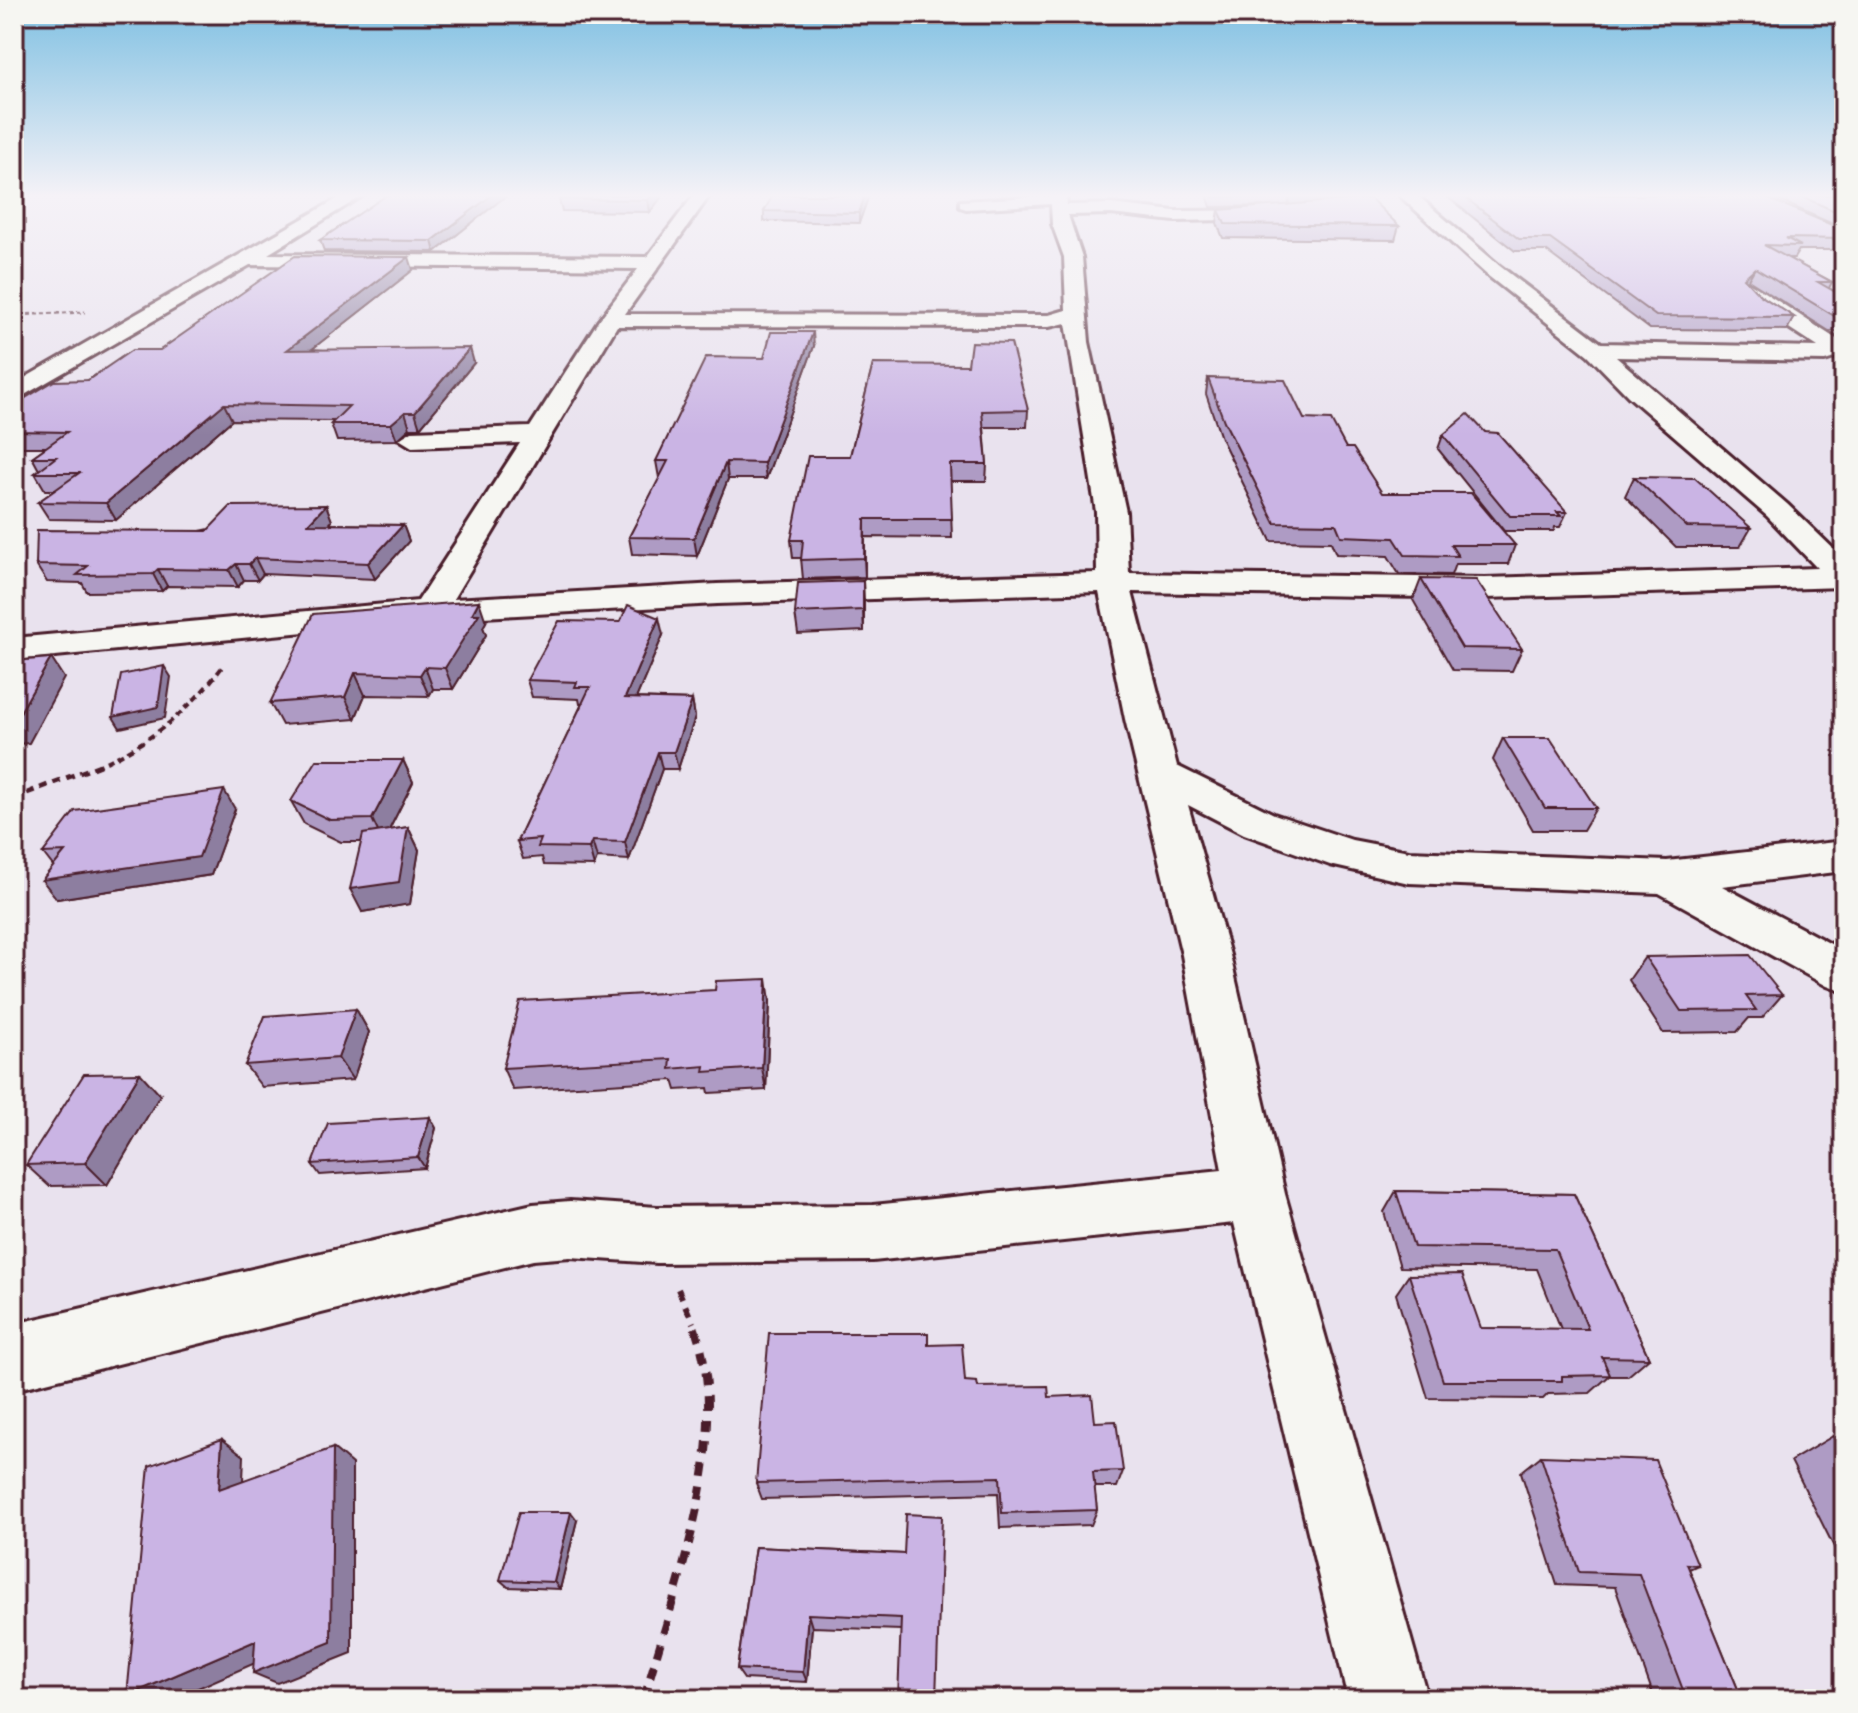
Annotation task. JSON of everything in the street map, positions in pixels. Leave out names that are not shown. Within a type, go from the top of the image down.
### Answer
[{"type":"street","points":[[14,394],[218,275]]},
{"type":"street","points":[[429,610],[536,435],[642,275]]},
{"type":"street","points":[[1074,275],[1087,393],[1111,512],[1113,582],[1144,719],[1206,955],[1256,1194],[1388,1699]]},
{"type":"street","points":[[1499,275],[1596,350],[1637,391],[1777,510],[1844,577]]},
{"type":"street","points":[[1596,350],[1825,354],[1838,350],[1762,302],[1750,289]]},
{"type":"street","points":[[610,320],[1049,321],[1077,314]]},
{"type":"street","points":[[412,439],[536,435]]},
{"type":"street","points":[[14,649],[429,610],[717,594],[1113,582],[1485,588],[1844,577]]},
{"type":"street","points":[[1161,775],[1259,824],[1346,854],[1409,867],[1667,877],[1844,856]]},
{"type":"street","points":[[1667,877],[1844,973]]},
{"type":"street","points":[[14,1357],[533,1232],[570,1229],[657,1235],[873,1233],[1256,1194]]},
{"type":"path","points":[[14,798],[111,761],[155,736],[192,705],[253,627]]},
{"type":"path","points":[[644,1699],[703,1469],[709,1416],[701,1347],[657,1235]]},
{"type":"building","points":[[268,275],[385,275],[287,350],[470,348],[415,412],[405,412],[391,424],[331,424],[349,406],[224,404],[106,503],[38,502],[79,473],[35,473],[56,457],[32,457],[67,432],[14,431],[14,405],[54,381],[88,380],[132,350],[160,350]]},
{"type":"building","points":[[1599,275],[1747,275],[1744,278],[1760,295],[1794,317],[1656,316]]},
{"type":"building","points":[[1766,275],[1819,275],[1832,282],[1818,282],[1844,297],[1844,317],[1836,317]]},
{"type":"building","points":[[771,332],[813,332],[764,463],[726,462],[694,538],[629,537],[668,461],[656,461],[706,357],[764,358]]},
{"type":"building","points":[[971,342],[1011,343],[1028,410],[982,411],[987,464],[950,464],[952,519],[865,519],[864,558],[801,560],[803,540],[791,540],[808,456],[850,456],[873,364],[968,365]]},
{"type":"building","points":[[1208,378],[1285,380],[1304,419],[1331,420],[1346,448],[1353,448],[1382,493],[1471,493],[1515,545],[1451,545],[1458,556],[1405,555],[1394,538],[1341,536],[1336,524],[1275,523],[1224,421]]},
{"type":"building","points":[[1468,414],[1485,432],[1498,433],[1567,512],[1557,512],[1561,516],[1510,516],[1443,435]]},
{"type":"building","points":[[1634,477],[1695,478],[1751,528],[1687,527]]},
{"type":"building","points":[[326,505],[308,524],[403,525],[368,563],[255,558],[249,564],[236,564],[229,570],[158,569],[153,574],[77,575],[88,566],[36,565],[37,530],[207,531],[231,506]]},
{"type":"building","points":[[1421,579],[1476,580],[1522,649],[1462,648]]},
{"type":"building","points":[[863,581],[863,610],[795,613],[798,583]]},
{"type":"building","points":[[479,601],[472,614],[479,614],[445,668],[425,667],[420,675],[355,673],[345,697],[270,703],[313,614]]},
{"type":"building","points":[[628,605],[659,618],[625,698],[692,700],[674,752],[658,752],[625,842],[592,841],[589,848],[538,847],[541,839],[517,841],[590,687],[575,687],[577,682],[527,680],[559,621],[620,622]]},
{"type":"building","points":[[51,658],[14,723],[14,661]]},
{"type":"building","points":[[164,666],[158,707],[113,717],[121,675]]},
{"type":"building","points":[[1503,738],[1550,738],[1596,808],[1545,808]]},
{"type":"building","points":[[317,760],[403,760],[372,819],[330,820],[291,801]]},
{"type":"building","points":[[224,790],[199,857],[42,880],[65,852],[43,853],[75,811]]},
{"type":"building","points":[[408,827],[399,882],[350,889],[363,834]]},
{"type":"building","points":[[1750,955],[1782,995],[1746,996],[1756,1010],[1681,1011],[1645,957]]},
{"type":"building","points":[[767,979],[762,1068],[704,1072],[705,1066],[670,1069],[671,1059],[503,1068],[520,1001],[715,990],[716,981]]},
{"type":"building","points":[[356,1009],[338,1058],[245,1065],[265,1016]]},
{"type":"building","points":[[140,1073],[85,1163],[26,1165],[84,1074]]},
{"type":"building","points":[[430,1117],[418,1157],[312,1164],[328,1123]]},
{"type":"building","points":[[1396,1191],[1574,1194],[1649,1358],[1602,1357],[1610,1375],[1562,1376],[1562,1381],[1443,1381],[1409,1275],[1462,1274],[1481,1328],[1588,1329],[1555,1249],[1414,1247]]},
{"type":"building","points":[[769,1333],[928,1333],[928,1345],[962,1344],[965,1381],[977,1382],[978,1387],[1048,1386],[1049,1397],[1092,1395],[1095,1422],[1116,1421],[1123,1471],[1093,1472],[1097,1510],[1002,1513],[1000,1477],[756,1483]]},
{"type":"building","points":[[1833,1436],[1844,1437],[1844,1457]]},
{"type":"building","points":[[222,1439],[219,1489],[333,1448],[331,1642],[253,1673],[255,1641],[127,1696],[149,1466]]},
{"type":"building","points":[[1541,1456],[1655,1460],[1698,1565],[1687,1564],[1742,1699],[1641,1699],[1640,1696],[1686,1698],[1639,1574],[1579,1572]]},
{"type":"building","points":[[519,1512],[571,1512],[554,1582],[500,1580]]},
{"type":"building","points":[[906,1514],[942,1516],[936,1699],[898,1699],[901,1618],[808,1614],[803,1672],[737,1669],[755,1547],[904,1554]]}]
